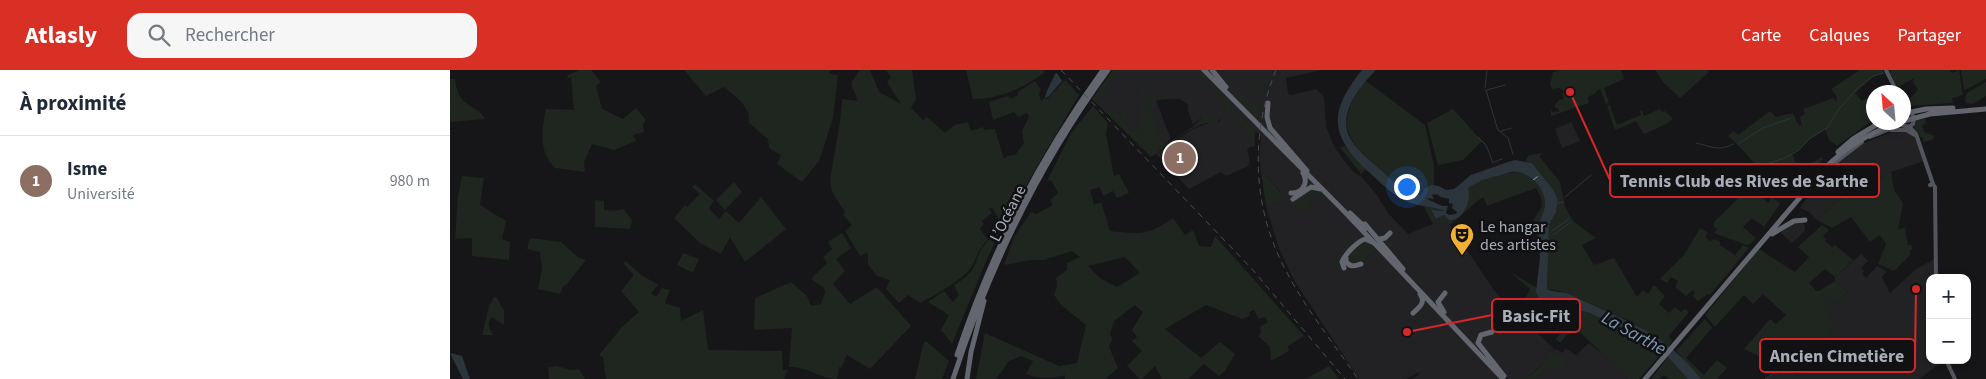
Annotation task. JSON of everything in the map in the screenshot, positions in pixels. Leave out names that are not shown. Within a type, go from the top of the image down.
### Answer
[{"type":"highway","name":"L’Océane","points":[[1089,93],[1103,70]]},
{"type":"highway","name":"L’Océane","points":[[951,379],[976,302],[1005,235],[1040,168],[1084,100],[1108,70]]},
{"type":"highway","points":[[1208,70],[1220,86],[1281,144],[1407,278],[1505,378]]},
{"type":"highway","points":[[1208,70],[1255,120]]},
{"type":"highway","name":"L’Océane","points":[[951,379],[994,269],[1019,214],[1084,100]]},
{"type":"highway","points":[[1268,103],[1267,117],[1272,132],[1304,174],[1306,182],[1300,191],[1292,196],[1313,187],[1328,194]]},
{"type":"highway","points":[[1911,119],[1930,114],[1986,108]]},
{"type":"highway","points":[[1911,111],[1958,110]]},
{"type":"highway","points":[[1914,121],[1958,110]]},
{"type":"highway","points":[[1643,379],[1811,180],[1853,140],[1869,130]]},
{"type":"highway","points":[[1703,309],[1839,153],[1861,137],[1875,130]]},
{"type":"highway","points":[[1839,153],[1862,139],[1883,130]]},
{"type":"highway","points":[[1839,153],[1862,142]]},
{"type":"highway","points":[[1294,161],[1377,238],[1385,238],[1390,233]]},
{"type":"highway","points":[[967,379],[976,330],[984,300],[1006,247],[1040,177]]},
{"type":"highway","points":[[1350,213],[1505,378]]},
{"type":"highway","points":[[1749,257],[1776,231],[1794,221],[1805,220]]},
{"type":"highway","points":[[1365,224],[1415,282]]},
{"type":"highway","points":[[1344,268],[1342,262],[1346,255],[1365,239],[1381,250]]},
{"type":"highway","points":[[1346,255],[1346,261],[1350,265],[1361,264]]},
{"type":"highway","points":[[1407,278],[1423,298],[1421,306],[1413,313],[1425,306],[1437,309]]},
{"type":"highway","points":[[1445,293],[1439,298],[1438,304],[1458,328]]},
{"type":"highway","points":[[1492,332],[1481,335],[1478,339],[1478,345],[1505,378]]},
{"type":"main road","points":[[1885,70],[1892,85]]},
{"type":"main road","points":[[1911,116],[1920,136],[1924,160]]},
{"type":"main road","points":[[1911,124],[1914,121]]},
{"type":"main road","points":[[1834,169],[1834,163],[1862,142],[1886,130]]},
{"type":"main road","points":[[1902,130],[1911,132],[1916,137],[1922,151]]},
{"type":"main road","points":[[1911,130],[1916,134],[1932,187],[1936,274]]},
{"type":"main road","points":[[1949,364],[1956,379]]},
{"type":"shaded area","points":[[580,70],[591,70],[601,82],[596,86],[602,109],[623,119],[636,108],[646,120],[643,124],[644,132],[633,135],[636,141],[614,150],[592,144],[584,162],[585,172],[555,168],[546,155],[543,140],[546,109],[574,110],[571,77],[567,79],[568,75]]},
{"type":"shaded area","points":[[684,70],[833,70],[829,72],[838,75],[833,118],[819,161],[802,182],[777,164],[781,155],[769,148],[768,139],[749,123],[745,107],[737,98],[724,87],[706,96]]},
{"type":"shaded area","points":[[860,70],[870,70],[879,92],[901,104],[887,82],[891,77],[885,70],[912,70],[916,99],[911,108],[923,120],[927,117],[945,133],[955,125],[968,122],[971,131],[983,127],[984,130],[995,129],[1004,159],[1015,155],[1024,143],[1022,131],[1029,117],[1027,113],[1018,117],[1014,112],[993,120],[989,102],[1008,96],[1010,99],[1035,81],[1041,90],[1039,93],[1041,101],[1044,98],[1047,99],[1065,80],[1079,95],[1014,206],[1012,206],[988,257],[952,344],[941,330],[949,315],[928,302],[944,291],[953,302],[959,295],[954,285],[966,277],[972,270],[982,248],[992,236],[997,228],[998,219],[992,208],[989,208],[992,213],[982,221],[984,224],[980,229],[988,240],[982,247],[969,270],[960,279],[946,288],[920,303],[908,295],[899,303],[886,289],[890,280],[877,276],[868,264],[867,252],[860,256],[845,231],[852,225],[843,215],[845,212],[832,192],[830,180],[842,99],[858,101],[851,83]]},
{"type":"shaded area","points":[[966,70],[1044,70],[1045,72],[1011,92],[973,99]]},
{"type":"shaded area","points":[[1113,70],[1322,70],[1286,78],[1288,94],[1291,95],[1316,89],[1324,97],[1326,127],[1335,148],[1349,167],[1360,175],[1376,194],[1388,213],[1408,234],[1433,224],[1450,225],[1496,293],[1554,349],[1546,361],[1526,379],[1509,379],[1476,347],[1503,379],[1412,379],[1419,375],[1419,372],[1406,379],[1359,379],[1294,280],[1278,246],[1266,206],[1281,202],[1280,191],[1262,171],[1259,160],[1261,136],[1257,132],[1255,133],[1255,146],[1247,148],[1250,163],[1248,166],[1226,176],[1221,172],[1189,189],[1156,154],[1193,129],[1211,122],[1220,122],[1220,119],[1209,122],[1203,116],[1193,125],[1188,104],[1179,99],[1167,99],[1156,101],[1171,139],[1165,145],[1130,135],[1092,99]]},
{"type":"shaded area","points":[[1113,70],[1118,70],[1097,102],[1122,117],[1123,110],[1135,107],[1127,111],[1126,119],[1131,132],[1142,129],[1138,107],[1149,104],[1160,137],[1165,145],[1194,126],[1203,116],[1201,114],[1209,109],[1211,112],[1209,111],[1204,115],[1209,121],[1212,118],[1214,120],[1217,119],[1216,116],[1219,120],[1216,123],[1199,125],[1151,157],[1092,99]]},
{"type":"shaded area","points":[[1197,70],[1202,70],[1222,90],[1236,113],[1229,115],[1233,112],[1231,108],[1217,115],[1216,111],[1217,113],[1226,107],[1220,98],[1213,102],[1215,106],[1210,107],[1207,105],[1220,97],[1220,94],[1213,90],[1216,87],[1210,80],[1205,84],[1202,81],[1205,78]]},
{"type":"shaded area","points":[[1214,70],[1217,70],[1225,80],[1234,78],[1228,83],[1234,91]]},
{"type":"shaded area","points":[[1270,70],[1273,70],[1258,116],[1256,117],[1240,101],[1235,92],[1239,93],[1242,90],[1243,99],[1251,100],[1251,105],[1258,107],[1261,94],[1252,91],[1246,86],[1256,89],[1252,87],[1258,88],[1260,80],[1264,80],[1265,83],[1260,82],[1260,90],[1263,92],[1266,81],[1265,79],[1252,77],[1250,74],[1268,78]]},
{"type":"shaded area","points":[[1562,70],[1621,70],[1624,79],[1604,88],[1609,102],[1606,104],[1600,89],[1588,97],[1589,103],[1551,116],[1551,110],[1554,113],[1556,111],[1559,112],[1554,106],[1564,97],[1562,95],[1564,91],[1560,88],[1552,89],[1550,84],[1553,72]]},
{"type":"shaded area","points":[[1655,70],[1707,70],[1709,72],[1680,98],[1664,83]]},
{"type":"shaded area","points":[[1860,70],[1882,70],[1884,73],[1873,77],[1855,93],[1862,101],[1866,98],[1866,125],[1837,146],[1829,140],[1825,129],[1810,139],[1799,150],[1792,153],[1799,171],[1822,157],[1823,159],[1789,198],[1728,136],[1734,131],[1738,135],[1770,111],[1776,117],[1793,113],[1797,123],[1802,127],[1800,117],[1805,114],[1803,109],[1833,98],[1837,102],[1837,97],[1831,89]]},
{"type":"shaded area","points":[[1889,70],[1950,70],[1952,73],[1959,70],[1963,95],[1952,98],[1953,103],[1911,106],[1911,98],[1918,90],[1913,82],[1914,78],[1902,85],[1896,85]]},
{"type":"shaded area","points":[[1961,70],[1986,70],[1986,79],[1965,90]]},
{"type":"shaded area","points":[[450,79],[455,79],[462,99],[481,113],[485,119],[450,122]]},
{"type":"shaded area","points":[[1366,81],[1425,125],[1434,166],[1434,185],[1422,191],[1420,195],[1409,192],[1394,182],[1359,149],[1349,134],[1347,125],[1351,104]]},
{"type":"shaded area","points":[[1986,82],[1986,96],[1973,104],[1966,103],[1967,93]]},
{"type":"shaded area","points":[[1152,83],[1144,87],[1148,100],[1164,94],[1159,84],[1162,85],[1166,94],[1169,93],[1170,97],[1143,103],[1139,89],[1134,91]]},
{"type":"shaded area","points":[[1610,105],[1617,125],[1641,115],[1640,111],[1642,110],[1644,116],[1660,109],[1673,119],[1644,134],[1636,121],[1615,130],[1607,106]]},
{"type":"shaded area","points":[[1093,106],[1108,123],[1106,134],[1114,176],[1119,174],[1129,193],[1117,198],[1113,191],[1103,196],[1100,187],[1090,190],[1094,205],[1101,202],[1110,231],[1137,233],[1150,231],[1173,218],[1185,235],[1193,230],[1199,246],[1211,247],[1215,236],[1304,336],[1288,346],[1289,351],[1271,361],[1270,347],[1258,336],[1261,333],[1260,327],[1268,322],[1265,317],[1259,319],[1254,310],[1249,312],[1250,316],[1242,319],[1206,305],[1165,329],[1201,358],[1220,342],[1235,354],[1225,371],[1219,376],[1204,364],[1188,379],[1162,379],[1155,366],[1140,379],[1127,366],[1142,351],[1132,341],[1137,337],[1132,330],[1143,312],[1135,305],[1114,321],[1109,347],[1118,368],[1106,379],[1065,379],[1065,375],[1046,378],[1030,376],[1026,374],[1033,361],[1021,356],[1009,361],[996,379],[976,379],[985,333],[1059,366],[1077,363],[1086,325],[1061,305],[1054,295],[1057,286],[1056,278],[1067,270],[1067,263],[1080,257],[1072,251],[1044,260],[1031,260],[1004,265],[1014,237],[1031,212],[1036,214],[1053,205],[1050,200],[1058,193],[1051,180],[1047,181],[1071,133]],"holes":[[[1125,257],[1140,273],[1117,287],[1100,278],[1088,266]]]},
{"type":"shaded area","points":[[1453,109],[1482,141],[1463,160],[1438,165],[1427,123]]},
{"type":"shaded area","points":[[1234,116],[1244,120],[1250,126],[1255,146],[1252,147],[1252,138],[1248,137],[1243,125],[1232,118]]},
{"type":"shaded area","points":[[1925,119],[1926,123],[1922,126],[1924,132],[1935,136],[1932,140],[1923,142],[1922,137],[1920,137],[1913,125],[1914,121]]},
{"type":"shaded area","points":[[1571,122],[1580,141],[1562,148],[1555,129]]},
{"type":"shaded area","points":[[1897,130],[1914,135],[1924,161],[1891,172],[1876,180],[1869,187],[1839,200],[1817,220],[1809,212],[1800,208],[1824,175],[1846,154],[1859,145]]},
{"type":"shaded area","points":[[1345,146],[1366,169],[1361,174],[1340,147]]},
{"type":"shaded area","points":[[1543,153],[1539,156],[1560,182],[1565,207],[1574,222],[1596,238],[1582,245],[1594,265],[1614,258],[1637,297],[1643,290],[1648,294],[1654,285],[1665,296],[1659,304],[1669,313],[1675,307],[1681,312],[1685,309],[1689,312],[1669,336],[1672,341],[1669,346],[1630,321],[1564,292],[1547,289],[1549,224],[1556,213],[1558,199],[1552,188],[1532,163],[1525,161],[1529,155]]},
{"type":"shaded area","points":[[1260,165],[1262,171],[1281,193],[1281,202],[1266,206]]},
{"type":"shaded area","points":[[1517,172],[1533,179],[1541,189],[1545,207],[1541,222],[1536,224],[1534,219],[1542,206],[1541,197],[1536,188],[1487,206],[1484,198],[1481,198],[1450,225],[1433,224],[1424,207],[1430,206],[1446,212],[1431,211],[1436,219],[1444,215],[1450,221],[1453,221],[1466,206],[1469,198],[1467,188],[1472,184],[1497,175]]},
{"type":"shaded area","points":[[1891,172],[1894,190],[1903,203],[1898,230],[1905,227],[1908,245],[1911,245],[1913,249],[1910,250],[1910,255],[1894,271],[1878,264],[1886,244],[1880,235],[1870,242],[1851,217],[1832,228],[1817,220],[1839,200],[1869,187],[1876,180]]},
{"type":"shaded area","points":[[462,176],[484,178],[480,205],[506,221],[502,239],[510,242],[509,260],[472,256],[472,238],[455,239],[458,196]]},
{"type":"shaded area","points":[[1638,181],[1642,186],[1625,199],[1619,190]]},
{"type":"shaded area","points":[[734,182],[742,192],[725,210],[716,200]]},
{"type":"shaded area","points":[[1754,183],[1760,188],[1757,191],[1761,199],[1763,198],[1768,203],[1772,198],[1780,204],[1764,227],[1752,218],[1743,227],[1756,238],[1747,245],[1714,233],[1717,229],[1714,227],[1714,222]]},
{"type":"shaded area","points":[[695,184],[714,201],[709,208],[719,219],[726,211],[739,223],[761,197],[786,229],[745,262],[730,237],[721,254],[700,243],[674,218],[685,205],[687,207],[700,194],[692,187]]},
{"type":"shaded area","points":[[1317,188],[1323,193],[1320,195],[1326,201],[1324,203],[1314,190],[1307,198],[1311,208],[1300,212],[1293,203],[1294,199],[1309,189]]},
{"type":"shaded area","points":[[595,200],[604,201],[604,210],[614,211],[623,209],[632,220],[630,229],[595,227]]},
{"type":"shaded area","points":[[1799,221],[1804,223],[1805,229],[1792,243],[1780,232]]},
{"type":"shaded area","points":[[1822,225],[1829,230],[1823,236],[1826,239],[1825,241],[1832,247],[1835,245],[1853,260],[1835,277],[1825,269],[1809,283],[1816,291],[1819,291],[1835,281],[1848,292],[1839,301],[1835,298],[1824,308],[1836,324],[1828,331],[1830,334],[1814,351],[1813,362],[1802,359],[1802,356],[1787,343],[1778,353],[1771,346],[1761,357],[1744,349],[1770,319],[1776,324],[1786,315],[1763,294],[1753,304],[1744,295],[1715,327],[1705,315],[1759,249],[1795,272],[1809,257],[1798,247]]},
{"type":"shaded area","points":[[1700,228],[1707,232],[1706,238],[1710,241],[1714,239],[1720,241],[1720,245],[1735,255],[1743,245],[1749,248],[1710,295],[1708,294],[1698,301],[1693,296],[1695,292],[1693,290],[1686,296],[1675,287],[1678,281],[1671,277],[1667,283],[1660,279],[1684,255]]},
{"type":"shaded area","points":[[842,233],[851,248],[836,259],[845,271],[833,284],[850,304],[877,287],[911,326],[870,369],[847,355],[841,368],[839,367],[837,379],[825,377],[802,368],[789,367],[792,328],[754,330],[755,298],[791,282],[807,296],[811,306],[821,304],[825,293],[824,288],[811,279],[827,263],[823,257],[832,249],[828,242]]},
{"type":"shaded area","points":[[1341,234],[1352,246],[1362,237],[1369,240],[1376,249],[1358,266],[1344,268],[1344,256],[1342,266],[1336,268],[1331,264],[1337,257],[1340,260],[1348,251],[1339,241]]},
{"type":"shaded area","points":[[530,238],[561,242],[579,258],[586,260],[566,285],[563,286],[560,294],[538,289],[542,268],[540,252],[527,249]]},
{"type":"shaded area","points":[[683,253],[699,259],[693,273],[677,265]]},
{"type":"shaded area","points":[[1861,254],[1868,261],[1861,268],[1864,271],[1862,274],[1866,278],[1877,266],[1887,271],[1882,277],[1890,293],[1915,270],[1934,259],[1934,274],[1926,274],[1926,364],[1940,364],[1919,379],[1766,379],[1776,371],[1780,374],[1785,371],[1792,371],[1796,374],[1807,373],[1807,370],[1818,370],[1820,361],[1815,358],[1814,351],[1830,334],[1824,308],[1835,297],[1848,292],[1835,281],[1835,277]]},
{"type":"shaded area","points":[[625,261],[641,275],[658,285],[651,293],[656,297],[662,288],[670,290],[665,303],[680,308],[681,321],[703,310],[708,350],[782,351],[783,370],[788,370],[785,379],[606,379],[603,358],[599,355],[622,327],[639,312],[621,291],[634,275],[624,264]]},
{"type":"shaded area","points":[[1510,272],[1537,288],[1537,296],[1549,301],[1559,301],[1569,308],[1590,313],[1634,335],[1662,353],[1639,379],[1628,379],[1624,373],[1577,330],[1567,335],[1560,343],[1556,339],[1565,326],[1558,321],[1554,324],[1546,319],[1535,318],[1540,312],[1525,299],[1530,289]]},
{"type":"shaded area","points":[[1914,281],[1926,289],[1917,298],[1907,288]]},
{"type":"shaded area","points":[[494,297],[497,298],[504,311],[504,325],[492,317],[489,328],[493,335],[482,335],[489,307]]},
{"type":"shaded area","points":[[1705,319],[1712,328],[1686,358],[1704,375],[1717,360],[1727,368],[1717,379],[1701,379],[1676,351]]},
{"type":"shaded area","points":[[1533,335],[1566,362],[1561,368],[1549,367],[1535,379],[1526,379],[1541,366],[1547,358],[1549,350]]},
{"type":"shaded area","points":[[926,341],[949,361],[942,379],[915,379],[923,345]]},
{"type":"shaded area","points":[[1589,343],[1625,373],[1628,379],[1532,379],[1555,349],[1563,353],[1565,348],[1576,355]]},
{"type":"shaded area","points":[[1668,357],[1690,379],[1669,379],[1664,375],[1659,379],[1651,379]]},
{"type":"shaded area","points":[[557,366],[570,370],[579,369],[585,379],[549,379],[548,367]]},
{"type":"shaded area","points":[[1329,366],[1339,379],[1306,379]]},
{"type":"water","name":"La Sarthe","points":[[1362,70],[1376,70],[1363,84],[1352,101],[1346,120],[1347,129],[1350,138],[1360,152],[1395,182],[1410,192],[1420,195],[1425,188],[1431,185],[1439,186],[1446,190],[1454,189],[1471,175],[1508,162],[1515,160],[1532,163],[1552,188],[1558,199],[1556,213],[1549,224],[1547,289],[1569,294],[1641,328],[1672,349],[1701,379],[1688,379],[1666,355],[1634,335],[1590,313],[1569,308],[1559,301],[1543,300],[1538,297],[1536,291],[1540,258],[1536,224],[1540,222],[1545,199],[1539,187],[1530,177],[1518,172],[1511,172],[1482,180],[1468,188],[1469,198],[1466,208],[1459,217],[1450,221],[1444,215],[1436,219],[1431,210],[1445,211],[1408,202],[1389,190],[1357,161],[1341,136],[1338,124],[1339,112],[1343,99]],"holes":[[[1436,194],[1449,199],[1449,203],[1453,204],[1452,208],[1457,212],[1456,214],[1449,215],[1446,213],[1448,206],[1442,206],[1425,198],[1434,199],[1432,195]]]},
{"type":"water","points":[[1057,73],[1062,81],[1045,98],[1055,74]]},
{"type":"water","points":[[450,353],[462,356],[470,379],[463,379]]},
{"type":"waterway","points":[[1485,88],[1487,70]]},
{"type":"waterway","points":[[1748,170],[1785,158],[1799,150],[1810,138],[1827,128],[1839,109],[1858,88],[1873,76],[1884,73]]},
{"type":"waterway","points":[[1487,90],[1505,85]]},
{"type":"waterway","points":[[1486,90],[1498,130],[1508,138],[1513,154]]},
{"type":"waterway","points":[[1738,144],[1763,128],[1791,118]]},
{"type":"waterway","points":[[1501,131],[1512,128]]},
{"type":"waterway","points":[[1478,137],[1486,145],[1493,163]]},
{"type":"waterway","points":[[1696,143],[1719,148],[1733,144]]},
{"type":"waterway","points":[[1494,162],[1502,159]]},
{"type":"waterway","points":[[1565,197],[1591,175]]},
{"type":"waterway","points":[[1558,203],[1564,202]]},
{"type":"waterway","points":[[1552,231],[1569,219]]},
{"type":"waterway","points":[[1553,235],[1571,222]]},
{"type":"waterway","points":[[1765,379],[1776,371]]},
{"type":"ferry route","points":[[1533,180],[1541,174]]},
{"type":"railway","points":[[1061,70],[1252,269],[1345,379]]},
{"type":"railway","points":[[1276,70],[1262,117],[1259,141],[1258,166],[1264,214],[1271,238],[1289,277],[1307,307],[1358,379]]},
{"type":"place","name":"Tennis Club des Rives de Sarthe","points":[[1570,92]]},
{"type":"place","name":"Isme","points":[[1180,158]]},
{"type":"place","name":"Le hangar des artistes","points":[[1462,256]]},
{"type":"place","name":"Ancien Cimetière","points":[[1916,289]]},
{"type":"place","name":"Basic-Fit","points":[[1407,332]]}]
